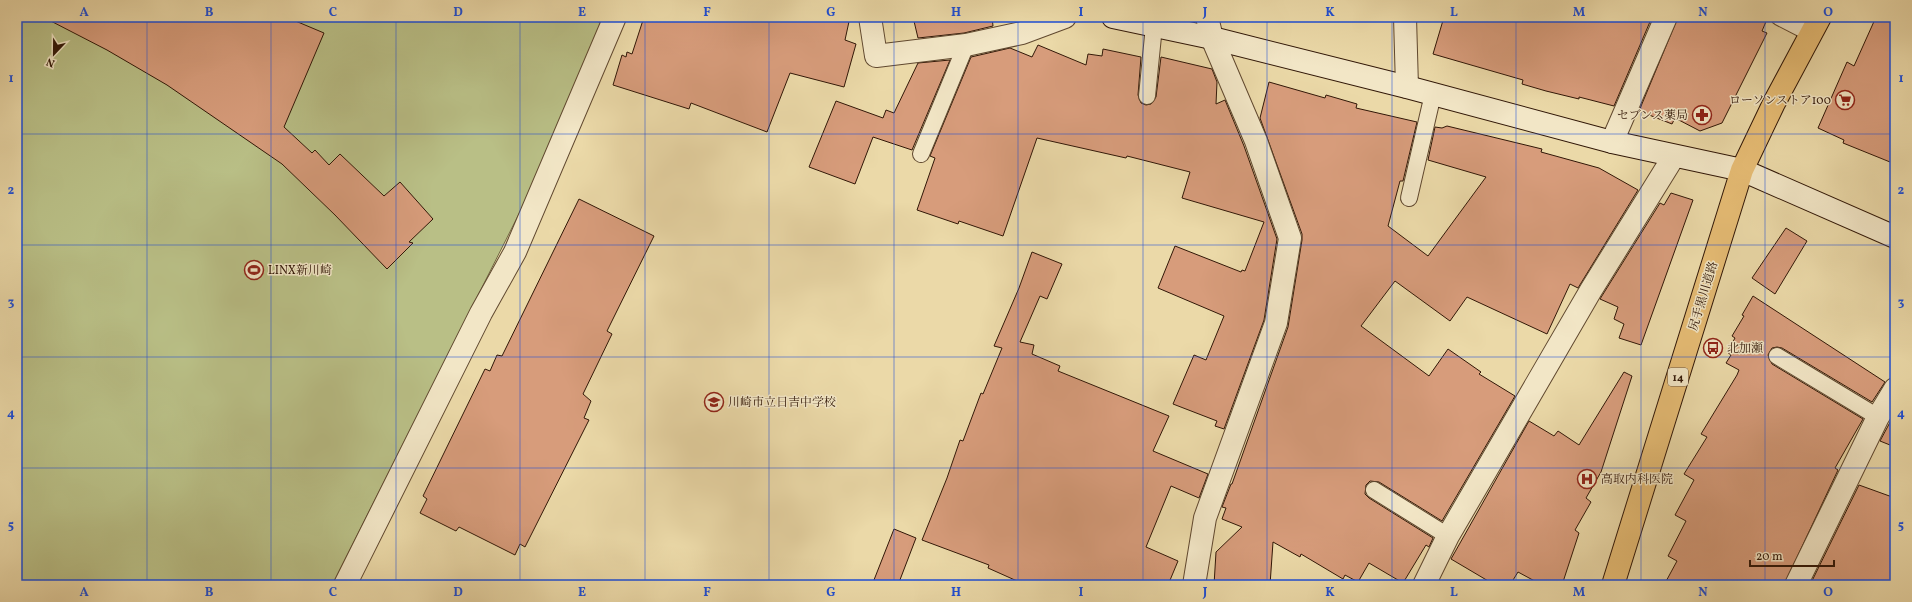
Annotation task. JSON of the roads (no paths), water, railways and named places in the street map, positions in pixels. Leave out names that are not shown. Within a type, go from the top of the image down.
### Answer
[{"type":"main road","name":"尻手黒川道路","points":[[1614,585],[1742,170],[1774,103],[1816,26]]},
{"type":"street","points":[[345,585],[474,327],[515,252],[615,17]]},
{"type":"street","points":[[870,17],[876,56],[966,46],[1022,33],[1065,17]]},
{"type":"street","points":[[1113,17],[1212,38],[1407,87],[1612,142],[1742,170],[1895,237]]},
{"type":"street","points":[[1194,585],[1206,518],[1276,323],[1290,238],[1256,140],[1212,38],[1207,17]]},
{"type":"street","points":[[1405,17],[1407,87]]},
{"type":"street","points":[[1612,142],[1666,17]]},
{"type":"street","points":[[1424,585],[1448,536],[1591,290],[1674,156]]},
{"type":"street","points":[[1796,585],[1878,417],[1895,389]]},
{"type":"lane","points":[[1779,17],[1816,26]]},
{"type":"lane","points":[[1147,96],[1154,26]]},
{"type":"lane","points":[[921,154],[966,46]]},
{"type":"lane","points":[[1409,198],[1433,94]]},
{"type":"lane","points":[[1777,356],[1878,417]]},
{"type":"lane","points":[[1374,490],[1448,536]]},
{"type":"place","name":"ローソンストア100","points":[[1845,100]]},
{"type":"place","name":"セブンス薬局","points":[[1702,115]]},
{"type":"place","name":"LINX新川崎","points":[[254,270]]},
{"type":"place","name":"北加瀬","points":[[1713,348]]},
{"type":"place","name":"川崎市立日吉中学校","points":[[714,402]]},
{"type":"place","name":"高取内科医院","points":[[1587,479]]}]
